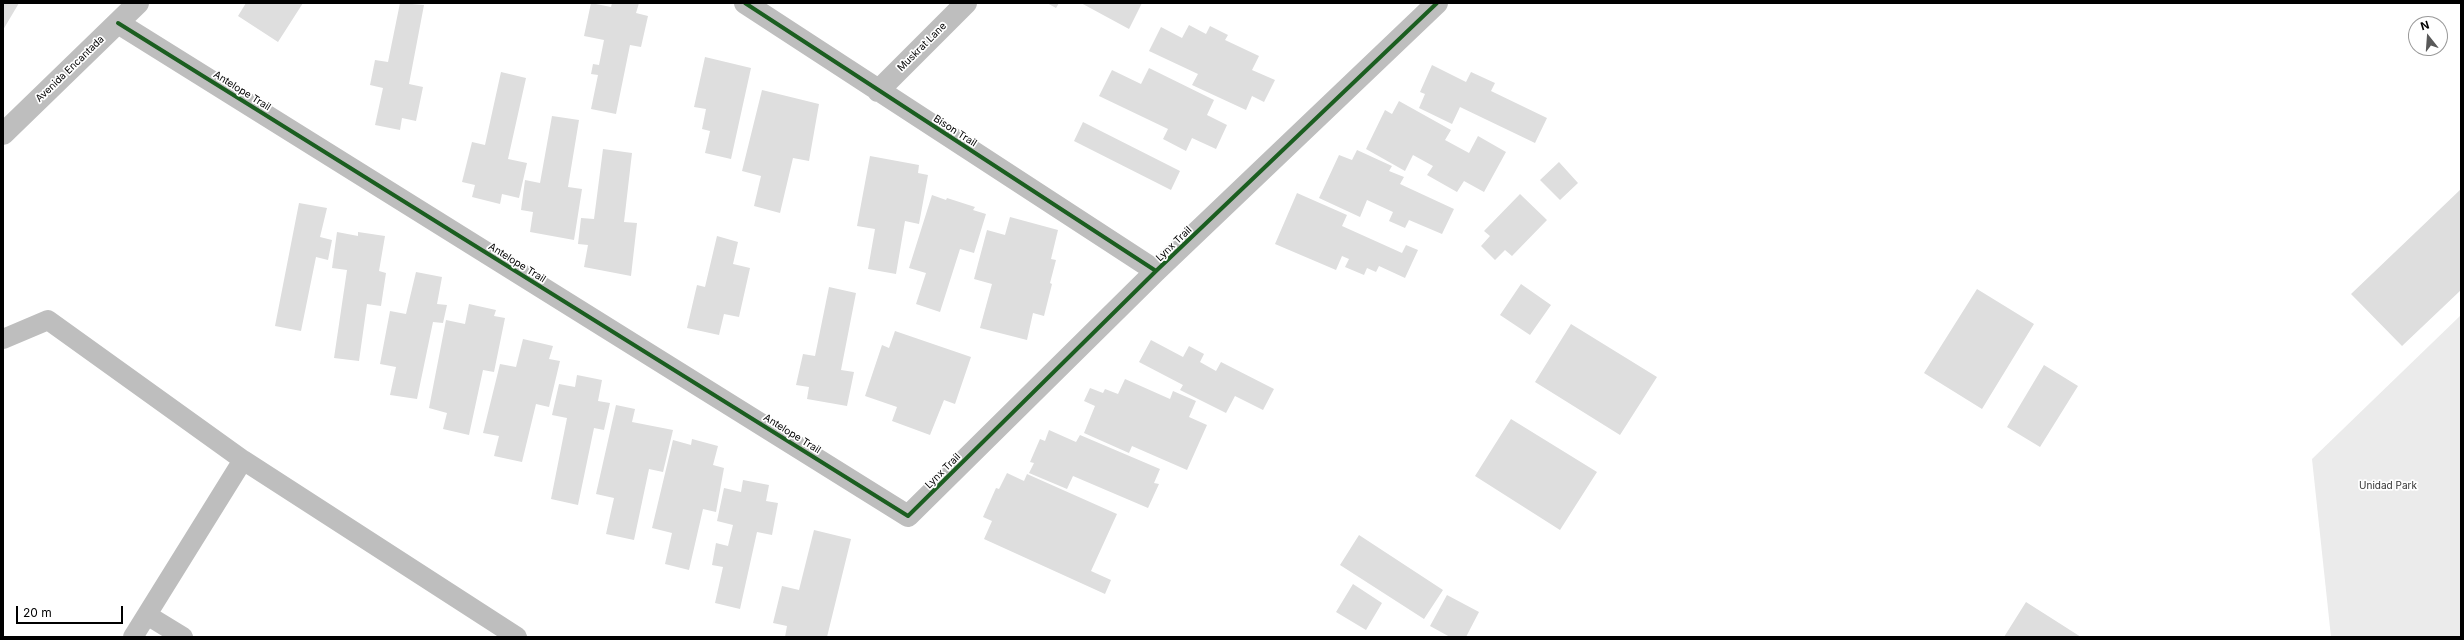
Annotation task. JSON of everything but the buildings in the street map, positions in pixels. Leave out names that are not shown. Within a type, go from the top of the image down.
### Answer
[{"type":"street","name":"Avenida Encantada","points":[[3,134],[138,3]]},
{"type":"street","name":"Bison Trail","points":[[745,3],[1156,271]]},
{"type":"street","name":"Muskrat Lane","points":[[878,90],[966,3]]},
{"type":"street","name":"Lynx Trail","points":[[908,516],[1156,271],[1437,3]]},
{"type":"street","name":"Antelope Trail","points":[[118,23],[908,516]]},
{"type":"lane","points":[[3,339],[48,320],[243,460],[517,637]]},
{"type":"lane","points":[[133,637],[243,460]]},
{"type":"lane","points":[[147,615],[183,637]]},
{"type":"green space","name":"Unidad Park","points":[[2461,315],[2461,637],[2331,637],[2312,459]]},
{"type":"cycle path","points":[[745,3],[1156,271]]},
{"type":"cycle path","points":[[118,23],[908,516],[1156,271],[1437,3]]}]
